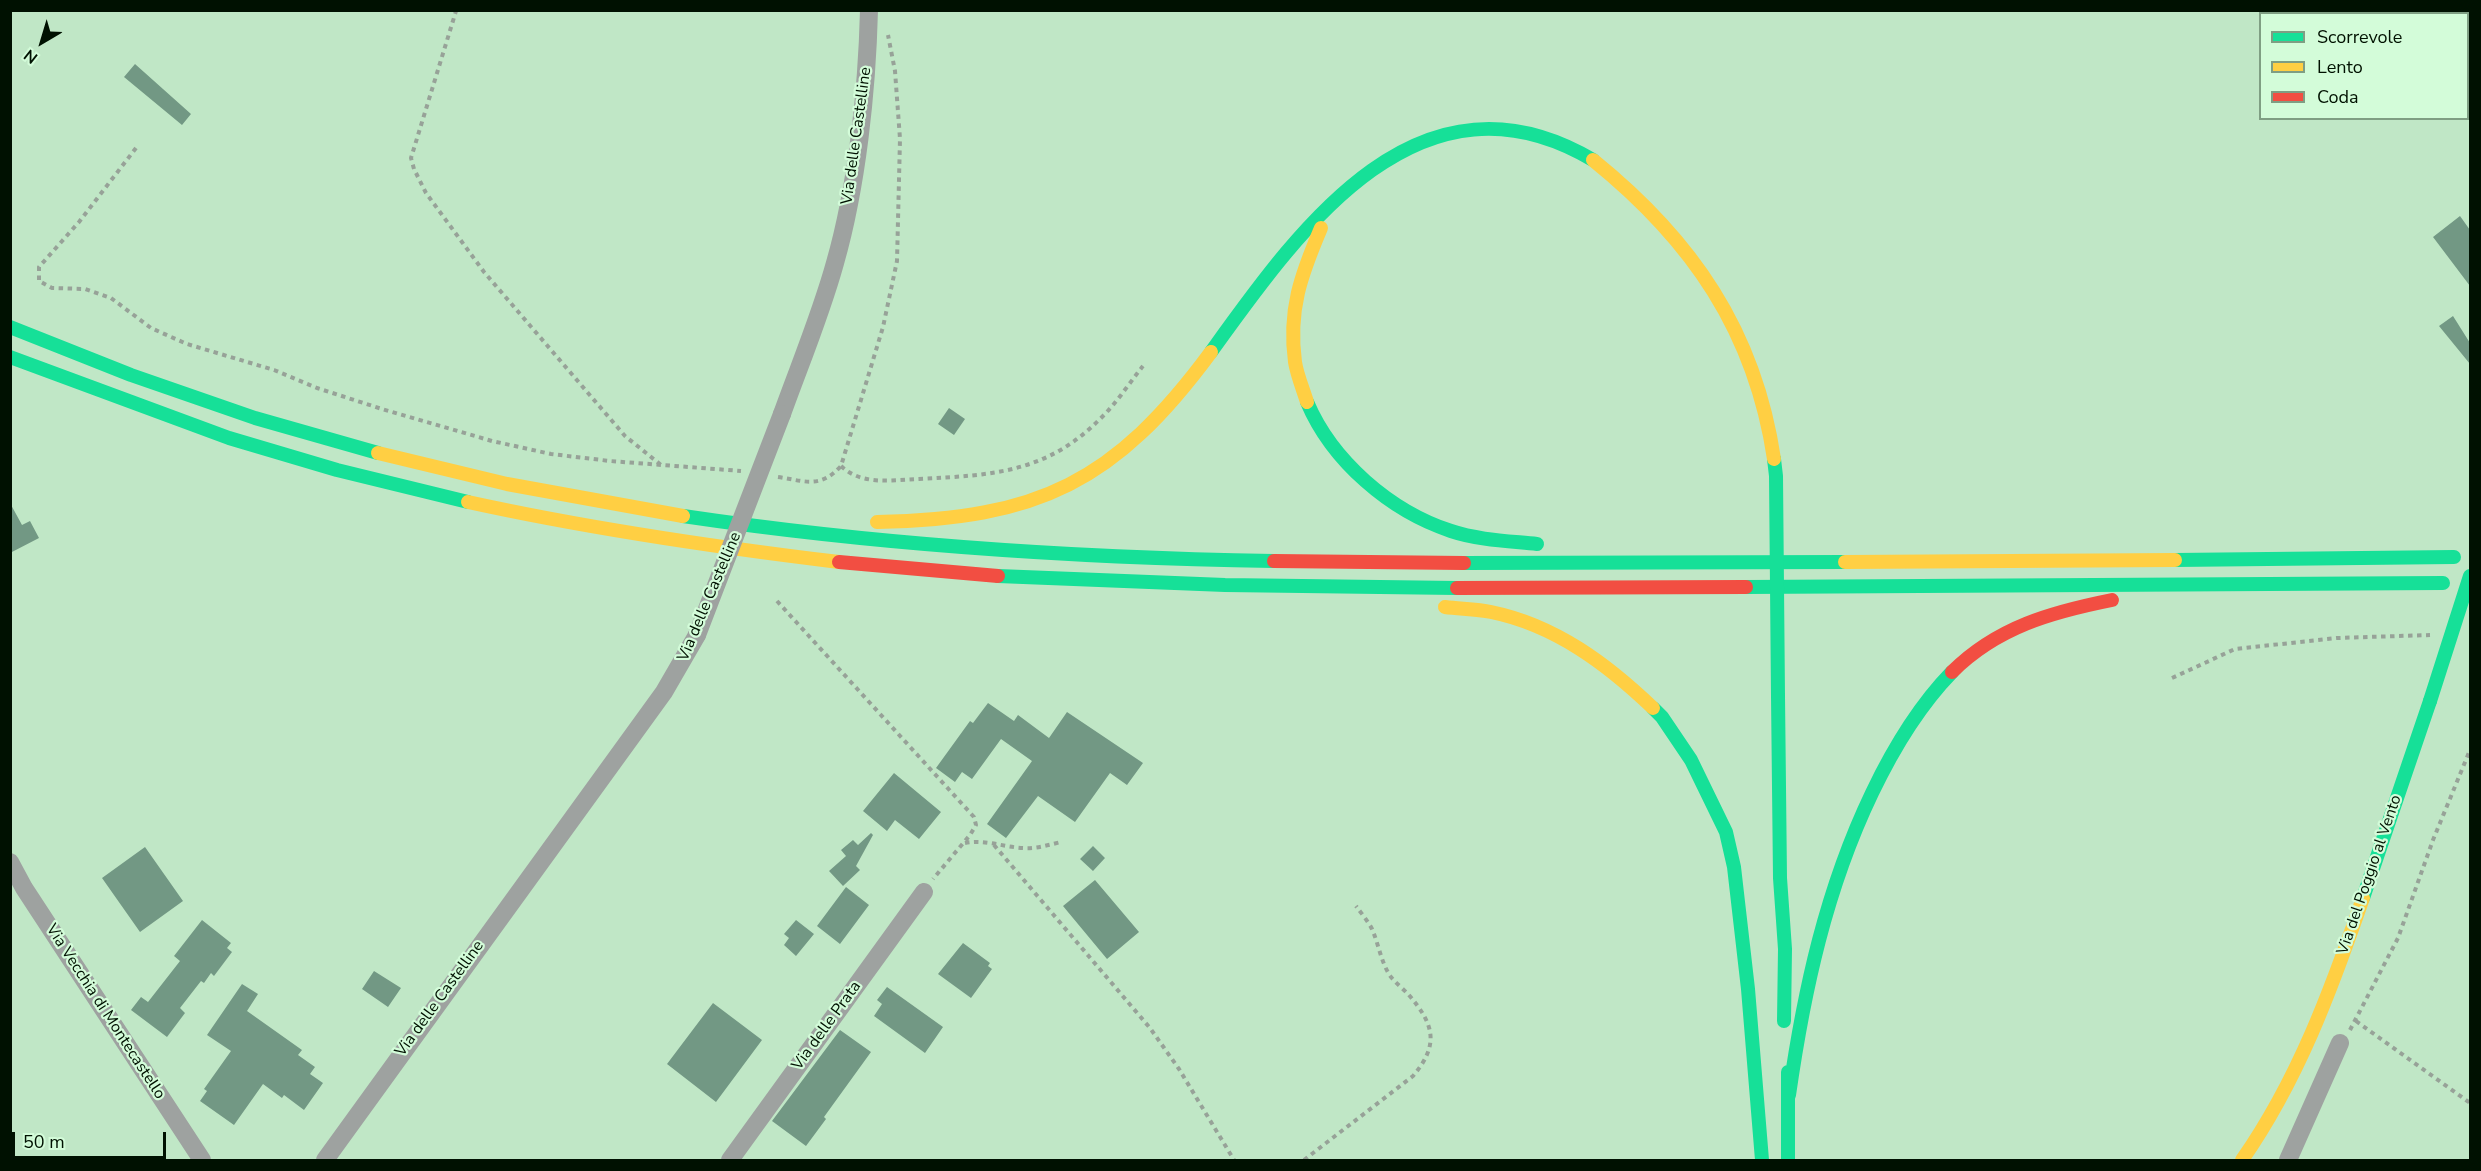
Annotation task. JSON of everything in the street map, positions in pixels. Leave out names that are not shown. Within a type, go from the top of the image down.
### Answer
[{"type":"main road","points":[[786,530],[875,522],[933,521],[977,515],[1033,501],[1061,491],[1087,477],[1137,440],[1156,421],[1298,237],[1354,182],[1376,165],[1400,152],[1449,134],[1475,131],[1518,131],[1561,143],[1593,160],[1652,209],[1699,267],[1736,329],[1753,373],[1773,448],[1776,476],[1780,878],[1785,949],[1784,1021],[1790,1095]]},
{"type":"main road","points":[[1338,199],[1319,230],[1305,262],[1294,304],[1295,354],[1305,400],[1324,435],[1344,462],[1370,486],[1391,501],[1440,527],[1486,538],[1554,546]]},
{"type":"main road","points":[[10,327],[183,394],[319,437],[441,470],[632,508],[786,530],[929,545],[1178,559],[1404,562],[2454,557]]},
{"type":"main road","points":[[10,357],[240,441],[337,470],[548,520],[683,543],[851,564],[1002,576],[1259,586],[1663,588],[2443,584]]},
{"type":"main road","points":[[1588,549],[1724,562]]},
{"type":"main road","name":"Via del Poggio al Vento","points":[[2242,1161],[2298,1067],[2315,1030],[2430,701],[2470,576]]},
{"type":"main road","points":[[1788,1161],[1790,1095],[1799,1018],[1825,909],[1842,856],[1887,763],[1925,702],[1965,661],[1997,637],[2022,624],[2072,607],[2131,596],[2220,585]]},
{"type":"main road","points":[[1259,586],[1398,601]]},
{"type":"main road","points":[[1432,605],[1490,612],[1527,623],[1566,641],[1596,659],[1637,693],[1662,717],[1691,760],[1726,832],[1734,867],[1748,989],[1762,1161]]},
{"type":"main road","points":[[1772,1023],[1774,953],[1780,878]]},
{"type":"main road","points":[[1769,1161],[1771,1092]]},
{"type":"street","name":"Via delle Castelline","points":[[325,1161],[664,692],[696,635],[782,414],[835,264],[846,217],[864,99],[868,61],[869,10]]},
{"type":"street","name":"Via Vecchia di Montecastello","points":[[10,862],[24,888],[202,1161]]},
{"type":"street","name":"Via delle Prata","points":[[730,1161],[924,892]]},
{"type":"street","points":[[2288,1161],[2340,1043]]},
{"type":"path","points":[[454,10],[456,11],[411,158],[418,179],[484,272],[625,436],[662,466]]},
{"type":"path","points":[[777,477],[818,482],[827,478],[841,466],[883,327],[897,261],[900,139],[895,70],[887,30]]},
{"type":"path","points":[[136,148],[79,222],[39,267],[39,281],[44,285],[59,289],[85,289],[96,292],[111,298],[151,327],[187,344],[274,370],[317,388],[443,428],[551,454],[662,466],[743,471]]},
{"type":"path","points":[[841,466],[857,477],[882,480],[976,476],[1022,467],[1056,454],[1078,439],[1104,415],[1143,366]]},
{"type":"path","points":[[777,601],[974,817],[976,825],[924,892]]},
{"type":"path","points":[[2172,678],[2235,650],[2337,638],[2436,635]]},
{"type":"path","points":[[2340,1043],[2356,1021],[2398,938],[2433,840],[2470,750]]},
{"type":"path","points":[[963,843],[977,840],[994,844],[1040,848],[1061,842]]},
{"type":"path","points":[[994,844],[1149,1028],[1179,1069],[1234,1161]]},
{"type":"path","points":[[1304,1161],[1413,1076],[1430,1050],[1432,1036],[1429,1023],[1416,1004],[1392,978],[1372,929],[1356,906]]},
{"type":"path","points":[[2356,1021],[2470,1103]]},
{"type":"building","points":[[135,64],[191,114],[182,125],[124,77]]},
{"type":"building","points":[[2460,216],[2470,230],[2470,286],[2433,237]]},
{"type":"building","points":[[2453,316],[2470,343],[2470,364],[2439,326]]},
{"type":"building","points":[[949,408],[965,419],[954,435],[938,424]]},
{"type":"building","points":[[10,503],[22,525],[30,521],[39,538],[10,553]]},
{"type":"building","points":[[988,703],[1014,721],[1018,715],[1049,738],[1067,712],[1143,763],[1127,785],[1110,773],[1075,822],[1038,796],[1006,838],[987,824],[1032,761],[1001,739],[972,779],[962,772],[955,782],[936,768],[970,721],[973,723]]},
{"type":"building","points":[[894,773],[941,812],[919,839],[895,820],[887,831],[863,811]]},
{"type":"building","points":[[871,833],[873,835],[856,866],[860,870],[843,886],[829,871],[846,856],[841,850],[853,840],[858,845]]},
{"type":"building","points":[[1093,846],[1105,858],[1093,871],[1080,859]]},
{"type":"building","points":[[145,847],[183,901],[140,932],[102,878]]},
{"type":"building","points":[[1095,880],[1139,932],[1107,959],[1063,906]]},
{"type":"building","points":[[846,887],[869,905],[840,944],[817,926]]},
{"type":"building","points":[[202,920],[231,943],[227,948],[232,952],[214,976],[211,973],[204,983],[201,981],[180,1008],[185,1013],[167,1037],[131,1010],[141,997],[148,1002],[180,961],[174,956]]},
{"type":"building","points":[[796,920],[814,934],[796,956],[784,945],[789,938],[784,934]]},
{"type":"building","points":[[963,943],[990,963],[988,966],[992,969],[971,998],[938,974]]},
{"type":"building","points":[[374,971],[401,988],[388,1007],[362,989]]},
{"type":"building","points":[[242,984],[258,994],[247,1011],[302,1050],[298,1055],[315,1067],[310,1074],[323,1083],[304,1110],[284,1095],[282,1098],[263,1084],[234,1125],[200,1101],[207,1091],[204,1089],[231,1051],[207,1035]]},
{"type":"building","points":[[887,987],[943,1027],[925,1053],[874,1016],[882,1004],[877,1000]]},
{"type":"building","points":[[713,1003],[762,1040],[716,1102],[667,1064]]},
{"type":"building","points":[[840,1030],[871,1052],[806,1146],[772,1121]]},
{"type":"traffic: fast","points":[[1211,352],[1284,255],[1325,210],[1370,171],[1420,143],[1473,130],[1531,134],[1593,160]]},
{"type":"traffic: fast","points":[[10,327],[131,375],[255,418],[378,453]]},
{"type":"traffic: fast","points":[[10,357],[229,438],[337,470],[468,502]]},
{"type":"traffic: fast","points":[[1307,402],[1331,444],[1347,463],[1385,497],[1406,511],[1461,534],[1537,544]]},
{"type":"traffic: fast","points":[[1774,459],[1778,696]]},
{"type":"traffic: fast","points":[[683,516],[830,535],[978,548],[1126,557],[1274,561]]},
{"type":"traffic: fast","points":[[2175,560],[2454,557]]},
{"type":"traffic: fast","points":[[1464,563],[1845,562]]},
{"type":"traffic: fast","points":[[998,576],[1225,585],[1457,588]]},
{"type":"traffic: fast","points":[[2430,701],[2470,576]]},
{"type":"traffic: fast","points":[[1746,587],[2443,583]]},
{"type":"traffic: fast","points":[[1789,1095],[1802,1017],[1819,941],[1829,903],[1856,829],[1898,745],[1928,699],[1952,672]]},
{"type":"traffic: fast","points":[[1778,696],[1780,878],[1785,949],[1784,1021]]},
{"type":"traffic: fast","points":[[2363,898],[2430,701]]},
{"type":"traffic: fast","points":[[1653,708],[1662,717],[1691,760],[1726,832],[1734,867],[1748,989],[1762,1160]]},
{"type":"traffic: fast","points":[[1788,1072],[1788,1160]]},
{"type":"traffic: slow","points":[[1593,160],[1660,222],[1689,256],[1714,292],[1752,370],[1765,413],[1774,459]]},
{"type":"traffic: slow","points":[[1307,402],[1295,362],[1293,326],[1302,277],[1321,228]]},
{"type":"traffic: slow","points":[[877,522],[934,519],[984,512],[1029,501],[1069,485],[1106,462],[1141,433],[1176,397],[1211,352]]},
{"type":"traffic: slow","points":[[378,453],[507,484],[683,516]]},
{"type":"traffic: slow","points":[[468,502],[560,521],[839,562]]},
{"type":"traffic: slow","points":[[1845,562],[2175,560]]},
{"type":"traffic: slow","points":[[1445,607],[1485,611],[1514,618],[1558,636],[1579,648],[1617,676],[1653,708]]},
{"type":"traffic: slow","points":[[2242,1160],[2280,1098],[2312,1034],[2363,898]]},
{"type":"traffic: jam","points":[[1274,561],[1464,563]]},
{"type":"traffic: jam","points":[[839,562],[998,576]]},
{"type":"traffic: jam","points":[[1457,588],[1746,587]]},
{"type":"traffic: jam","points":[[1952,672],[1988,643],[2026,624],[2068,610],[2112,600]]}]
